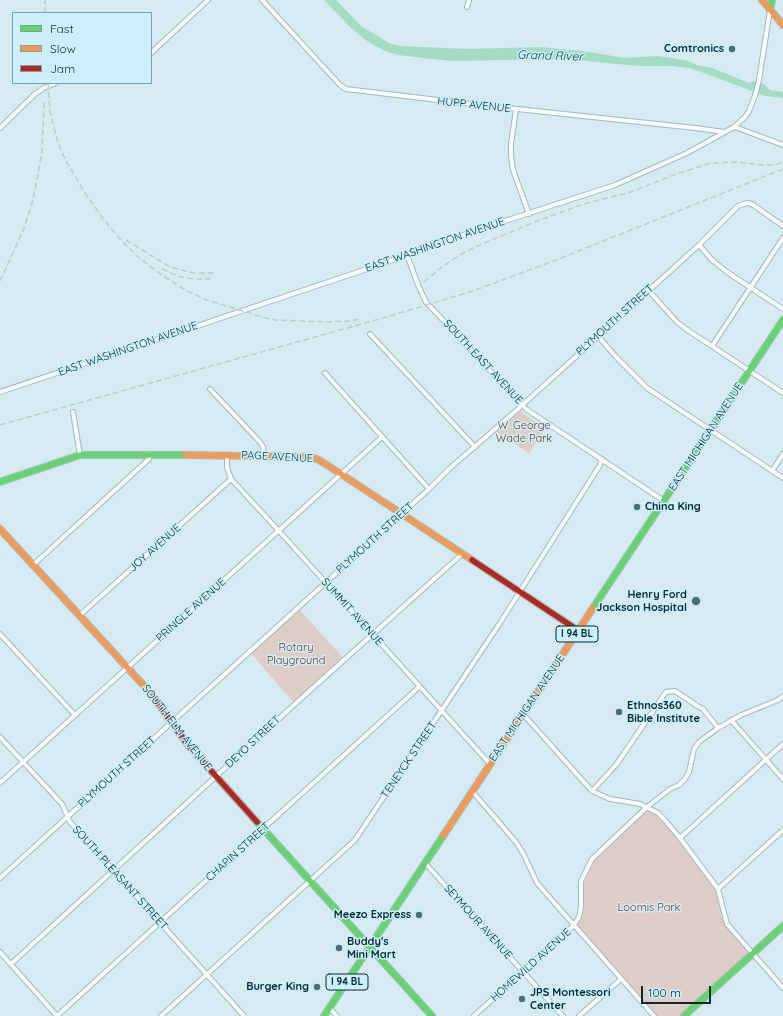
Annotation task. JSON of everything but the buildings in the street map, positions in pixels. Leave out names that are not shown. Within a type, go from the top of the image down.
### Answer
[{"type":"street","points":[[152,52],[208,0]]},
{"type":"street","name":"HUPP AVENUE","points":[[262,0],[343,88],[378,94],[725,132]]},
{"type":"street","points":[[467,7],[469,0]]},
{"type":"street","points":[[762,0],[783,25]]},
{"type":"street","name":"EAST WASHINGTON AVENUE","points":[[0,392],[626,181],[686,153],[735,127],[747,114],[756,96],[772,0]]},
{"type":"street","points":[[0,128],[36,94],[44,88],[54,84]]},
{"type":"street","points":[[516,109],[511,144],[511,156],[513,170],[528,214]]},
{"type":"street","points":[[735,127],[783,144]]},
{"type":"street","name":"PLYMOUTH STREET","points":[[0,878],[698,245],[738,206],[747,203],[752,204],[783,226]]},
{"type":"street","points":[[712,346],[783,238]]},
{"type":"street","points":[[698,245],[716,263],[750,288],[783,309]]},
{"type":"street","name":"SOUTH EAST AVENUE","points":[[407,255],[426,302],[526,409],[664,501]]},
{"type":"street","points":[[648,290],[677,322],[783,393]]},
{"type":"street","name":"EAST MICHIGAN AVENUE","points":[[324,1016],[783,320]]},
{"type":"street","points":[[370,334],[475,447]]},
{"type":"street","points":[[598,336],[642,384],[783,478]]},
{"type":"street","points":[[325,373],[429,489]]},
{"type":"street","points":[[210,389],[260,442],[263,447],[264,456]]},
{"type":"street","points":[[73,412],[80,455]]},
{"type":"street","name":"PRINGLE AVENUE","points":[[0,783],[382,437]]},
{"type":"street","name":"PAGE AVENUE","points":[[0,482],[80,455],[91,454],[311,457],[319,460],[341,474],[579,631]]},
{"type":"street","points":[[33,565],[149,459],[152,454]]},
{"type":"street","points":[[772,471],[783,454]]},
{"type":"street","points":[[228,455],[227,467],[230,480]]},
{"type":"street","name":"TENEYCK STREET","points":[[161,1016],[355,840],[500,623],[518,592],[600,465],[602,459]]},
{"type":"street","name":"SUMMIT AVENUE","points":[[230,480],[279,531],[490,764]]},
{"type":"street","name":"JOY AVENUE","points":[[79,616],[230,480]]},
{"type":"street","name":"SOUTH ELM AVENUE","points":[[0,528],[151,694],[188,745],[215,777],[432,1016]]},
{"type":"street","name":"DEYO STREET","points":[[11,964],[462,554]]},
{"type":"street","points":[[0,634],[75,715]]},
{"type":"street","name":"CHAPIN STREET","points":[[57,1016],[419,687]]},
{"type":"street","points":[[592,791],[616,766],[664,694],[669,691],[676,691],[703,709],[718,728]]},
{"type":"street","name":"HOMEWILD AVENUE","points":[[474,1016],[574,925],[579,917],[581,907],[581,881],[592,859],[657,798],[679,785],[684,780],[689,772],[694,749],[699,742],[731,720],[783,696]]},
{"type":"street","points":[[523,714],[592,791],[610,799],[640,804],[658,813],[664,819],[718,889],[727,924],[783,988]]},
{"type":"street","points":[[731,720],[783,779]]},
{"type":"street","name":"SOUTH PLEASANT STREET","points":[[0,737],[62,804],[70,822],[244,1016]]},
{"type":"street","points":[[680,838],[783,744]]},
{"type":"street","points":[[472,791],[516,842],[537,882],[654,1016]]},
{"type":"street","points":[[718,889],[783,830]]},
{"type":"street","name":"SEYMOUR AVENUE","points":[[425,863],[563,1016]]},
{"type":"street","points":[[684,1016],[783,926]]},
{"type":"street","points":[[0,952],[57,1016]]},
{"type":"street","points":[[579,1016],[621,979]]},
{"type":"street","points":[[329,1008],[337,1016]]},
{"type":"green space","name":"W. George Wade Park","points":[[520,411],[545,429],[529,453],[496,432]]},
{"type":"green space","name":"Rotary Playground","points":[[298,608],[345,660],[295,704],[249,651]]},
{"type":"green space","name":"Loomis Park","points":[[647,807],[664,819],[718,889],[727,924],[752,954],[684,1016],[655,1016],[574,925],[581,907],[585,871],[604,848]]},
{"type":"water","name":"Grand River","points":[[324,0],[336,0],[361,26],[389,43],[400,46],[468,49],[541,47],[582,51],[625,58],[657,56],[673,58],[712,68],[749,83],[753,81],[764,84],[770,90],[783,92],[783,98],[765,96],[689,68],[673,66],[639,66],[565,59],[451,61],[397,55],[383,50],[367,41],[352,29]]},
{"type":"railway","points":[[45,0],[45,12]]},
{"type":"railway","points":[[48,84],[50,112],[58,143],[66,161],[85,193],[104,220],[138,257],[185,290],[207,300],[262,317],[275,320],[327,322],[361,319]]},
{"type":"railway","points":[[0,281],[23,231],[33,200],[42,153],[44,102]]},
{"type":"railway","points":[[424,282],[442,267],[475,247],[537,221],[587,203],[631,192],[676,174],[711,163],[735,162],[774,165],[783,162]]},
{"type":"railway","points":[[0,425],[376,320],[470,292],[551,262],[783,169]]},
{"type":"railway","points":[[126,240],[170,267],[194,273],[214,273]]},
{"type":"railway","points":[[162,269],[180,277],[210,279]]},
{"type":"traffic: fast","points":[[770,10],[772,0]]},
{"type":"traffic: fast","points":[[593,608],[783,320]]},
{"type":"traffic: fast","points":[[0,482],[80,455],[185,455]]},
{"type":"traffic: fast","points":[[257,822],[432,1016]]},
{"type":"traffic: fast","points":[[324,1016],[443,836]]},
{"type":"traffic: fast","points":[[684,1016],[783,926]]},
{"type":"traffic: slow","points":[[762,0],[783,25]]},
{"type":"traffic: slow","points":[[185,455],[311,457],[319,460],[341,474],[472,560]]},
{"type":"traffic: slow","points":[[0,529],[153,697]]},
{"type":"traffic: slow","points":[[443,836],[593,608]]},
{"type":"traffic: jam","points":[[472,560],[579,631]]},
{"type":"traffic: jam","points":[[153,697],[188,745],[257,822]]},
{"type":"place","name":"Comtronics","points":[[732,49]]},
{"type":"place","name":"China King","points":[[637,507]]},
{"type":"place","name":"Henry Ford Jackson Hospital","points":[[696,601]]},
{"type":"place","name":"Ethnos360 Bible Institute","points":[[619,712]]},
{"type":"place","name":"Meezo Express","points":[[419,915]]},
{"type":"place","name":"Buddy's Mini Mart","points":[[339,948]]},
{"type":"place","name":"Burger King","points":[[317,987]]},
{"type":"place","name":"JPS Montessori Center","points":[[522,999]]}]
